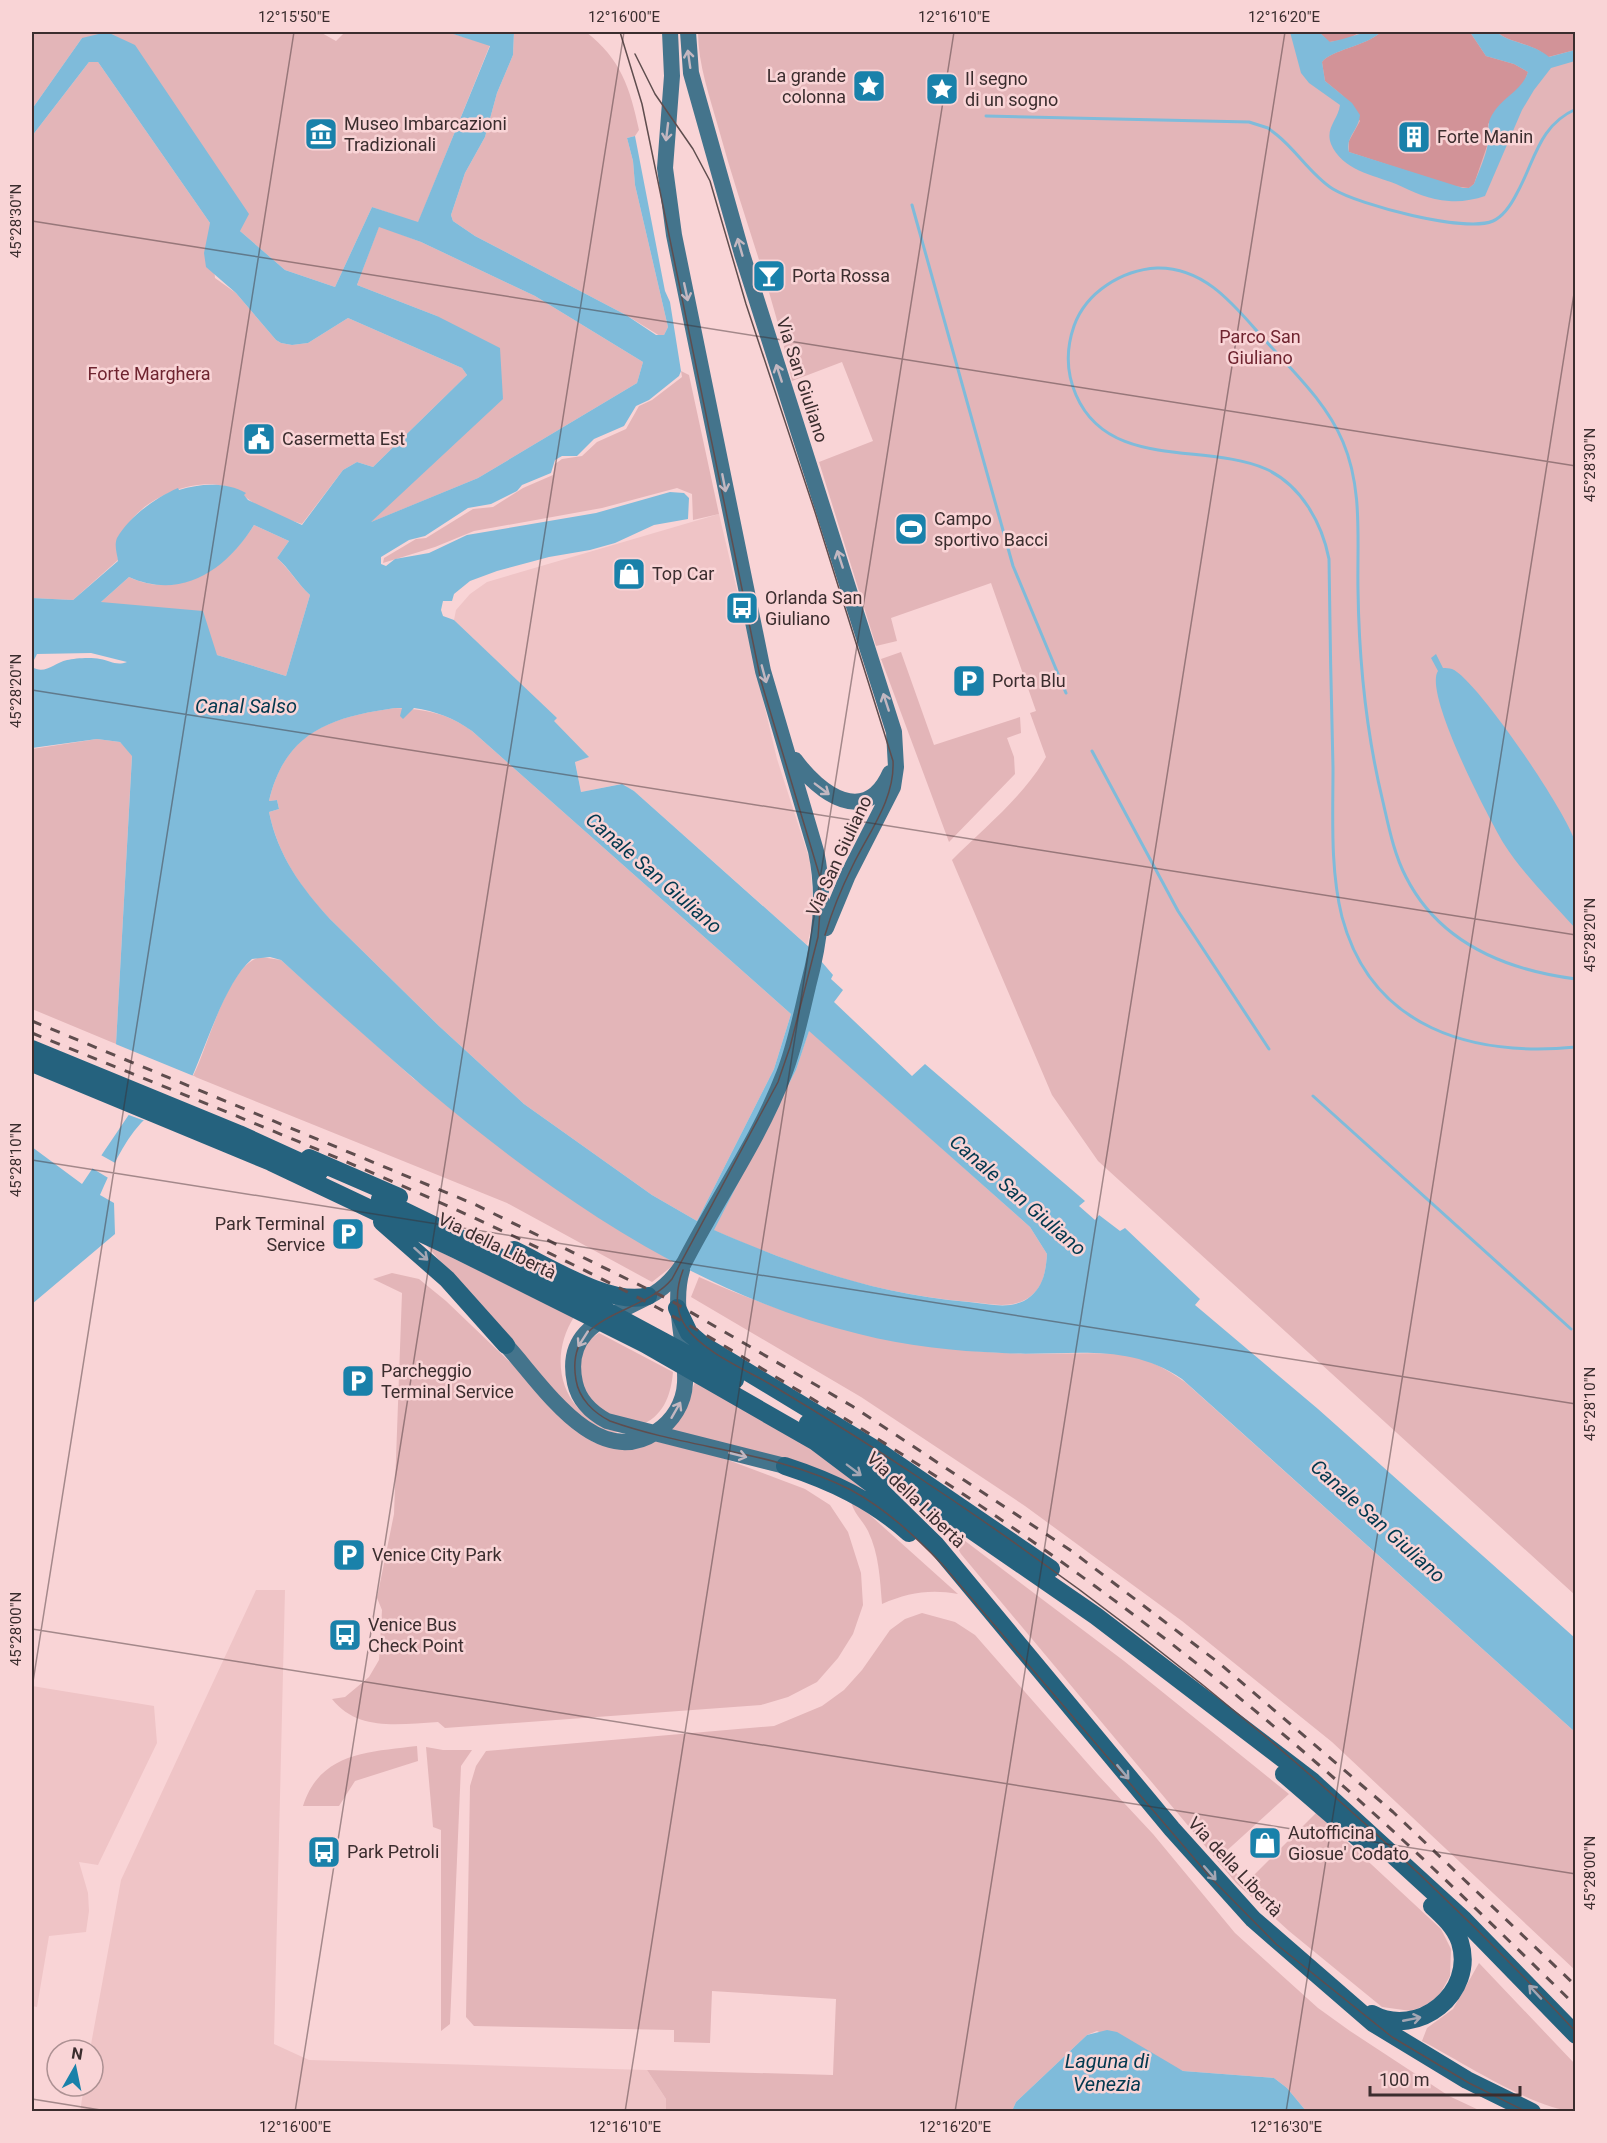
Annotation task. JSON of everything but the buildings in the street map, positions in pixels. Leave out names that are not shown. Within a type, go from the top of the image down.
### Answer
[{"type":"highway","name":"Via della Libertà","points":[[32,1049],[82,1077]]},
{"type":"highway","name":"Via della Libertà","points":[[32,1063],[82,1077],[204,1126],[273,1148],[440,1227],[648,1331],[839,1442],[967,1526],[1152,1657],[1312,1781],[1455,1912],[1575,2035]]},
{"type":"highway","name":"Via della Libertà","points":[[204,1126],[645,1344],[746,1400],[843,1461],[881,1491],[936,1545],[1048,1677],[1086,1727],[1223,1888],[1260,1926],[1323,1982],[1374,2023],[1467,2080],[1532,2112]]},
{"type":"highway","points":[[204,1126],[343,1172],[615,1297],[627,1299],[648,1296]]},
{"type":"highway","points":[[360,1203],[440,1272],[506,1346]]},
{"type":"highway","points":[[677,1308],[692,1336],[878,1451],[1038,1560],[1175,1664],[1312,1781]]},
{"type":"highway","points":[[785,1466],[849,1490],[883,1512],[910,1534],[950,1575],[1042,1683],[1086,1727]]},
{"type":"highway","points":[[967,1526],[1173,1680],[1221,1720],[1396,1871],[1444,1918],[1461,1944],[1461,1975],[1453,1993],[1442,2006],[1414,2020],[1394,2021],[1376,2016],[1355,2005],[1323,1982]]},
{"type":"main road","name":"Via San Giuliano","points":[[670,32],[672,76],[665,168],[674,235],[765,679],[820,868],[822,911],[816,955]]},
{"type":"main road","name":"Via San Giuliano","points":[[687,32],[691,73],[742,254],[891,717],[896,750],[893,787],[844,883],[816,955]]},
{"type":"main road","points":[[785,744],[800,767],[817,786],[834,797],[853,802],[871,797],[881,789],[890,773],[896,750]]},
{"type":"main road","points":[[785,1466],[622,1426],[601,1418],[585,1404],[577,1389],[573,1374],[575,1353],[581,1339],[598,1322],[670,1282],[684,1263],[779,1085],[797,1030],[816,955]]},
{"type":"main road","points":[[506,1346],[573,1419],[592,1434],[615,1442],[641,1439],[668,1422],[679,1407],[685,1384],[677,1308],[677,1291],[684,1263]]},
{"type":"shaded area","points":[[1319,32],[1360,32],[1348,39],[1329,42]]},
{"type":"shaded area","points":[[1381,32],[1470,32],[1486,56],[1514,64],[1528,72],[1524,83],[1488,124],[1488,143],[1474,184],[1469,188],[1453,186],[1349,152],[1349,141],[1360,121],[1342,95],[1325,81],[1322,62],[1333,54],[1367,41]]},
{"type":"shaded area","points":[[1497,32],[1575,32],[1575,50],[1548,57],[1535,48],[1508,39]]},
{"type":"shaded area","points":[[719,514],[777,759],[810,861],[814,917],[807,945],[634,791],[621,784],[581,792],[575,761],[553,721],[556,718],[454,620],[456,610],[470,594],[487,582]]},
{"type":"shaded area","points":[[256,1590],[285,1590],[274,2044],[309,2060],[647,2070],[666,2099],[666,2112],[80,2112],[82,2098],[105,2098],[105,2038],[92,2038],[121,1880]]},
{"type":"shaded area","points":[[32,1686],[154,1706],[157,1743],[98,1865],[79,1862],[88,1893],[89,1911],[86,1932],[49,1936],[37,2007],[32,2006]]},
{"type":"green space","points":[[32,32],[320,32],[336,41],[345,32],[447,32],[490,45],[418,223],[372,207],[335,287],[285,270],[240,231],[82,38],[32,109]]},
{"type":"green space","points":[[514,32],[586,32],[608,53],[622,75],[628,88],[639,130],[635,136],[627,138],[633,161],[635,185],[668,327],[664,335],[660,336],[626,315],[475,236],[453,221],[451,215],[465,173],[485,137],[497,93],[513,55]]},
{"type":"green space","name":"Parco San Giuliano","points":[[698,32],[1575,32],[1575,1595],[1098,1161],[1052,1095],[952,860],[1027,785],[1046,757],[1030,713],[1036,711],[991,583],[891,618],[897,641],[876,646],[819,462],[873,441],[842,362],[792,381],[767,286],[708,93],[700,57]]},
{"type":"green space","name":"Forte Marghera","points":[[93,60],[98,62],[210,223],[215,278],[236,293],[276,340],[292,345],[308,343],[348,318],[462,368],[467,375],[373,467],[357,462],[343,470],[302,524],[267,510],[228,487],[207,484],[170,492],[153,501],[138,513],[126,527],[119,543],[118,560],[73,600],[32,598],[32,136],[89,62]]},
{"type":"green space","points":[[379,226],[421,242],[535,296],[643,362],[637,383],[478,478],[369,523],[503,398],[437,316],[357,285]]},
{"type":"green space","points":[[681,371],[689,375],[719,514],[693,520],[692,494],[677,488],[602,508],[474,531],[435,547],[383,563],[384,558],[416,539],[426,538],[473,509],[493,507],[523,488],[553,475],[555,464],[562,459],[582,456],[597,442],[626,429],[639,406],[652,400],[682,377]]},
{"type":"green space","points":[[254,525],[289,541],[277,558],[310,595],[286,676],[217,655],[101,602],[129,577],[148,583],[166,585],[200,576],[231,554]]},
{"type":"green space","points":[[901,652],[934,745],[1020,717],[1021,733],[1007,738],[1014,757],[1015,774],[949,842],[881,659]]},
{"type":"green space","points":[[395,708],[435,713],[454,720],[472,731],[791,1014],[774,1069],[697,1221],[652,1195],[524,1104],[439,1026],[330,919],[309,895],[292,870],[278,842],[269,812],[279,809],[277,800],[269,801],[276,778],[286,759],[314,732],[331,723]]},
{"type":"green space","points":[[97,739],[120,742],[132,755],[116,1044],[32,1009],[32,749]]},
{"type":"green space","points":[[261,957],[281,960],[414,1079],[675,1264],[652,1282],[507,1203],[193,1076],[229,990],[249,963]]},
{"type":"green space","points":[[809,1030],[1030,1227],[1047,1254],[1042,1282],[1032,1295],[1018,1303],[1003,1305],[903,1293],[870,1286],[808,1267],[713,1230],[796,1070]]},
{"type":"green space","points":[[426,1245],[574,1317],[561,1351],[565,1387],[570,1398],[582,1412],[619,1431],[614,1434],[580,1420]]},
{"type":"green space","points":[[392,1273],[419,1279],[446,1301],[514,1366],[570,1426],[593,1442],[617,1448],[639,1448],[655,1441],[720,1457],[805,1489],[830,1505],[848,1532],[861,1573],[863,1605],[853,1634],[838,1658],[817,1682],[788,1697],[761,1705],[445,1728],[438,1722],[380,1724],[354,1717],[342,1710],[332,1699],[345,1697],[369,1677],[379,1660],[382,1610],[377,1598],[394,1514],[402,1293],[373,1279]]},
{"type":"green space","points":[[699,1277],[809,1319],[886,1338],[964,1350],[1003,1353],[1126,1354],[1157,1365],[1185,1382],[1575,1732],[1575,1970],[1332,1742],[1182,1621],[1025,1506],[861,1397],[691,1297]]},
{"type":"green space","points":[[599,1333],[673,1372],[664,1405],[654,1417],[639,1426],[600,1409],[584,1389],[580,1368],[581,1357],[591,1339]]},
{"type":"green space","points":[[695,1382],[833,1461],[876,1497],[667,1431],[683,1412]]},
{"type":"green space","points":[[851,1498],[958,1594],[919,1593],[882,1604],[875,1549],[868,1531],[853,1507]]},
{"type":"green space","points":[[944,1525],[1124,1661],[1289,1794],[1222,1855],[1245,1884],[1316,1813],[1441,1929],[1451,1949],[1450,1976],[1436,2001],[1411,2011],[1382,2007],[1289,1931],[1236,1883],[961,1554]]},
{"type":"green space","points":[[922,1613],[955,1622],[975,1635],[1153,1834],[1235,1933],[1318,2008],[1449,2096],[1481,2111],[1306,2111],[1287,2088],[1274,2078],[1183,2071],[1097,2031],[1087,2035],[1016,2102],[1012,2111],[666,2111],[666,2099],[647,2070],[833,2075],[836,1999],[712,1991],[710,2043],[674,2042],[674,2030],[474,2026],[466,2017],[470,1786],[476,1766],[486,1751],[774,1726],[822,1706],[844,1690],[862,1670],[890,1630],[905,1619]]},
{"type":"green space","points":[[417,1746],[418,1761],[355,1781],[339,1806],[303,1806],[311,1788],[321,1775],[334,1765],[364,1753]]},
{"type":"green space","points":[[426,1747],[443,1750],[472,1750],[461,1766],[450,2024],[441,2031],[441,1830],[433,1827]]},
{"type":"green space","points":[[1479,1963],[1575,2064],[1575,2111],[1559,2109],[1520,2094],[1422,2041],[1427,2028],[1453,2009]]},
{"type":"water","points":[[107,32],[135,45],[249,214],[240,231],[285,270],[335,287],[372,207],[418,222],[490,46],[447,32],[514,32],[513,55],[497,93],[485,137],[465,173],[451,215],[453,221],[475,236],[626,315],[656,335],[664,335],[668,327],[635,185],[633,161],[627,138],[635,136],[665,291],[670,302],[681,371],[679,376],[649,400],[636,406],[624,426],[594,439],[577,456],[562,456],[555,460],[551,473],[522,485],[517,491],[491,504],[468,508],[425,536],[409,540],[381,557],[381,564],[386,566],[395,559],[429,553],[467,535],[596,513],[670,492],[684,493],[689,498],[688,519],[654,525],[615,543],[549,557],[470,581],[454,594],[452,601],[443,601],[441,610],[443,616],[454,620],[557,718],[554,721],[589,757],[575,762],[581,792],[622,784],[634,791],[809,947],[833,975],[831,979],[843,990],[834,1002],[912,1076],[925,1064],[1085,1201],[1079,1206],[1095,1220],[1099,1215],[1120,1231],[1125,1228],[1200,1299],[1195,1305],[1318,1409],[1575,1638],[1575,1732],[1182,1379],[1161,1367],[1139,1359],[1117,1355],[966,1351],[912,1345],[877,1338],[776,1308],[696,1274],[620,1232],[548,1184],[411,1076],[281,960],[270,957],[252,959],[241,971],[222,1005],[180,1101],[172,1108],[141,1123],[123,1148],[100,1195],[114,1203],[115,1234],[32,1304],[32,1147],[82,1184],[132,1110],[116,1044],[132,756],[120,742],[97,739],[32,748],[32,667],[41,670],[67,660],[84,658],[97,658],[117,663],[127,662],[91,653],[37,654],[32,664],[32,598],[73,600],[118,561],[116,541],[129,522],[152,502],[178,488],[179,490],[196,486],[222,485],[239,489],[246,493],[244,495],[248,500],[302,525],[343,470],[357,462],[373,467],[467,375],[462,368],[348,318],[308,343],[292,345],[276,340],[236,293],[206,267],[204,253],[210,223],[98,62],[89,62],[32,136],[32,109],[82,38]],"holes":[[[379,227],[421,242],[535,296],[643,362],[637,383],[478,478],[371,522],[503,399],[500,348],[437,316],[357,285]],[[254,525],[289,541],[277,558],[310,595],[286,676],[217,655],[203,611],[101,602],[129,577],[148,583],[167,585],[185,583],[217,567],[243,541]],[[402,708],[400,716],[403,719],[414,708],[422,709],[451,719],[472,731],[791,1014],[774,1069],[697,1221],[652,1195],[524,1104],[439,1026],[330,919],[300,883],[278,843],[269,812],[279,809],[277,800],[269,801],[276,778],[286,759],[314,732],[331,723],[372,712]],[[809,1031],[1030,1227],[1047,1254],[1044,1276],[1035,1292],[1024,1301],[1009,1305],[902,1293],[808,1267],[714,1230],[796,1070]]]},
{"type":"water","points":[[1290,32],[1319,32],[1330,42],[1361,34],[1381,32],[1367,41],[1333,54],[1322,62],[1325,81],[1352,103],[1360,115],[1350,138],[1349,152],[1463,188],[1469,188],[1474,184],[1480,169],[1487,148],[1489,122],[1492,115],[1521,84],[1528,72],[1514,64],[1486,56],[1470,32],[1497,32],[1508,39],[1535,48],[1549,57],[1575,50],[1575,61],[1551,68],[1534,90],[1522,110],[1485,196],[1462,201],[1442,200],[1422,195],[1359,170],[1350,166],[1336,153],[1331,144],[1330,133],[1340,105],[1309,83],[1301,73]]},
{"type":"water","points":[[1436,654],[1443,668],[1452,669],[1481,696],[1541,780],[1570,830],[1576,845],[1578,865],[1575,928],[1512,855],[1485,810],[1448,729],[1440,704],[1436,684],[1438,671],[1431,658]]},
{"type":"water","name":"Laguna di Venezia","points":[[1107,2030],[1117,2032],[1183,2071],[1274,2078],[1287,2088],[1306,2111],[1012,2111],[1016,2102],[1087,2035]]},
{"type":"pier","points":[[113,1043],[196,1077],[180,1106],[148,1122],[126,1114],[128,1109],[111,1070]]},
{"type":"pier","points":[[99,1154],[117,1164],[110,1179],[90,1167]]},
{"type":"waterway","points":[[986,116],[1249,122],[1268,128],[1284,141],[1325,184],[1346,195],[1412,216],[1479,224],[1493,221],[1507,209],[1545,135],[1563,116],[1576,109]]},
{"type":"waterway","points":[[912,205],[1013,566],[1066,693]]},
{"type":"waterway","points":[[1576,979],[1525,969],[1478,950],[1456,936],[1437,920],[1420,900],[1398,859],[1377,776],[1364,697],[1359,617],[1358,515],[1354,478],[1343,442],[1326,411],[1304,383],[1236,308],[1201,279],[1173,269],[1157,268],[1131,273],[1107,285],[1096,293],[1080,314],[1071,335],[1068,352],[1069,369],[1076,395],[1091,419],[1111,435],[1135,445],[1242,461],[1266,469],[1290,485],[1308,506],[1326,545],[1329,559],[1334,861],[1342,917],[1356,955],[1377,986],[1402,1010],[1432,1028],[1465,1040],[1500,1047],[1538,1049],[1576,1047]]},
{"type":"waterway","points":[[1092,751],[1178,911],[1269,1049]]},
{"type":"waterway","points":[[1313,1096],[1571,1329]]},
{"type":"tram line","points":[[620,32],[642,104],[761,681],[820,877],[821,898],[818,937],[790,1047],[778,1082],[672,1279],[642,1301],[593,1328],[582,1340],[575,1357],[576,1380],[580,1393],[593,1410],[610,1421],[670,1438],[793,1467],[851,1490],[888,1514],[942,1564],[1211,1878],[1276,1944],[1392,2037],[1469,2083],[1527,2112]]},
{"type":"tram line","points":[[635,54],[655,94],[693,149],[710,181],[746,304],[815,512],[893,761],[890,789],[880,815],[845,882],[825,935]]},
{"type":"tram line","points":[[683,1270],[678,1291],[679,1313],[686,1327],[702,1344],[826,1418],[918,1477],[1094,1600],[1179,1666],[1264,1735],[1425,1879],[1576,2032]]},
{"type":"railway","points":[[32,1021],[474,1204],[668,1299],[852,1406],[1073,1552],[1219,1663],[1393,1812],[1576,1986]]},
{"type":"railway","points":[[32,1033],[348,1163],[505,1232],[582,1269],[658,1308],[726,1347],[932,1473],[1065,1564],[1130,1612],[1257,1713],[1385,1824],[1576,2006]]},
{"type":"place","name":"La grande colonna","points":[[869,86]]},
{"type":"place","name":"Il segno di un sogno","points":[[942,89]]},
{"type":"place","name":"Museo Imbarcazioni Tradizionali","points":[[321,134]]},
{"type":"place","name":"Forte Manin","points":[[1414,137]]},
{"type":"place","name":"Porta Rossa","points":[[769,276]]},
{"type":"place","name":"Casermetta Est","points":[[259,439]]},
{"type":"place","name":"Campo sportivo Bacci","points":[[911,529]]},
{"type":"place","name":"Top Car","points":[[629,574]]},
{"type":"place","name":"Orlanda San Giuliano","points":[[742,608]]},
{"type":"place","name":"Porta Blu","points":[[969,681]]},
{"type":"place","name":"Park Terminal Service","points":[[348,1234]]},
{"type":"place","name":"Parcheggio Terminal Service","points":[[358,1381]]},
{"type":"place","name":"Venice City Park","points":[[349,1555]]},
{"type":"place","name":"Venice Bus Check Point","points":[[345,1635]]},
{"type":"place","name":"Autofficina Giosue' Codato","points":[[1265,1843]]},
{"type":"place","name":"Park Petroli","points":[[324,1852]]},
{"type":"water label","name":"Canal Salso","points":[[246,706]]},
{"type":"water label","name":"Canale San Giuliano","points":[[654,873]]},
{"type":"water label","name":"Canale San Giuliano","points":[[1018,1195]]},
{"type":"water label","name":"Canale San Giuliano","points":[[1378,1521]]}]
